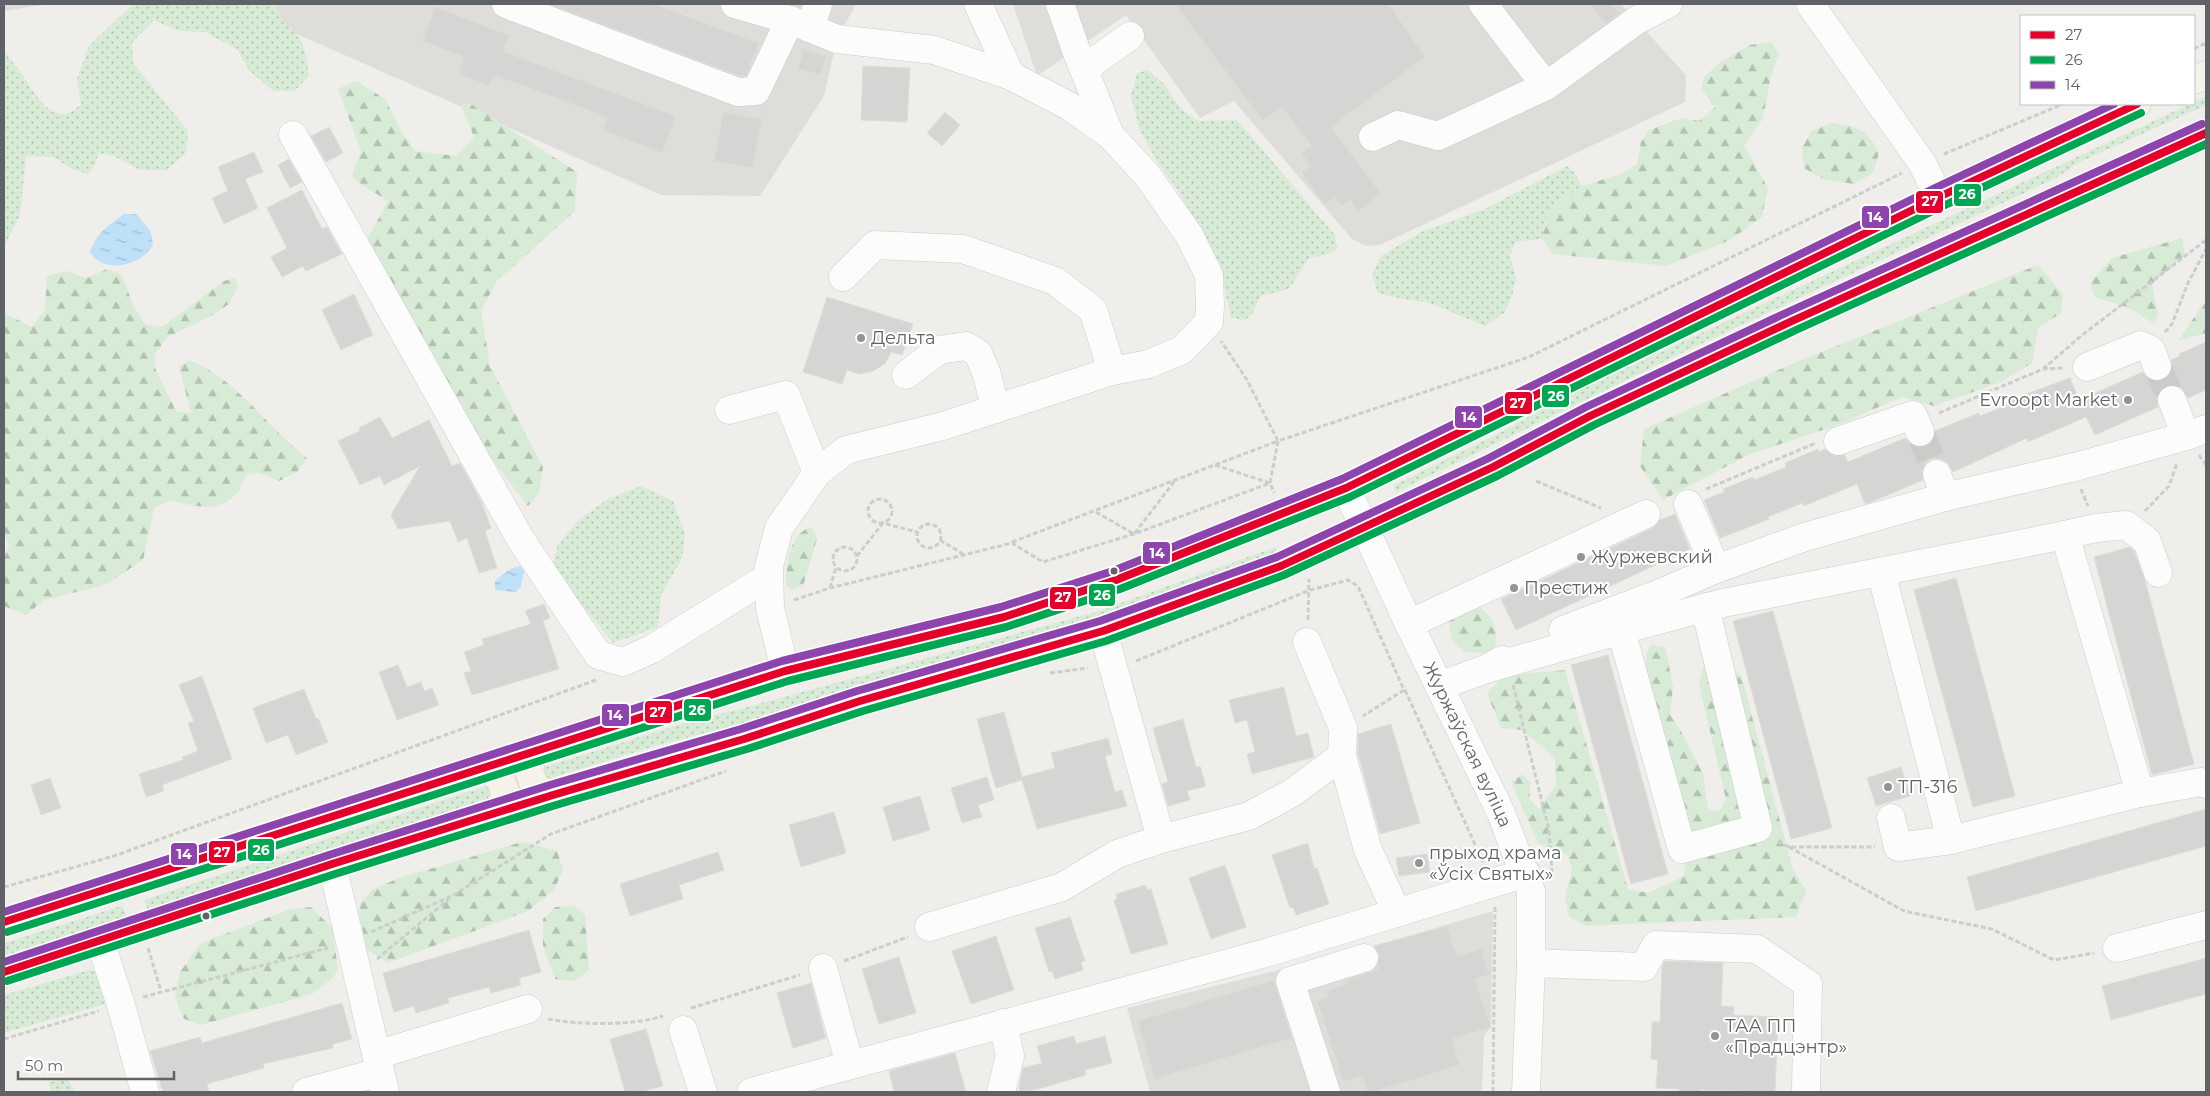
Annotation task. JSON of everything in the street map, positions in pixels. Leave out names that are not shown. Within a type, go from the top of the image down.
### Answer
[{"type":"main road","points":[[4,922],[785,671],[1004,617],[1116,580],[1346,488],[1939,197],[2135,105]]},
{"type":"main road","points":[[4,972],[332,864],[552,795],[744,739],[860,701],[1103,631],[1302,558],[1493,467],[1590,416],[1784,325],[2206,133]]},
{"type":"main road","points":[[539,749],[530,762],[530,778],[539,790],[552,795]]},
{"type":"main road","points":[[476,769],[492,772],[502,782],[504,797],[502,804],[492,814]]},
{"type":"street","points":[[506,4],[738,92],[756,91],[806,17]]},
{"type":"street","points":[[978,4],[1011,76]]},
{"type":"street","points":[[1060,4],[1110,135]]},
{"type":"street","points":[[1483,4],[1546,86]]},
{"type":"street","points":[[1374,137],[1398,125],[1438,136],[1546,86],[1637,20],[1668,4]]},
{"type":"street","points":[[1810,4],[1922,163],[1939,197]]},
{"type":"street","points":[[740,5],[806,17],[838,39],[934,50],[1011,76],[1069,106],[1110,135],[1147,175],[1189,235],[1209,275],[1209,322],[1182,350],[1149,364],[1112,371],[943,426],[846,450],[817,473],[779,528],[769,566],[770,608],[785,671]]},
{"type":"street","points":[[1084,69],[1130,36]]},
{"type":"street","points":[[293,135],[521,540],[598,655],[622,662],[652,650],[768,577]]},
{"type":"street","points":[[843,277],[875,245],[963,249],[1055,281],[1093,310],[1112,371]]},
{"type":"street","points":[[2087,367],[2140,345],[2154,358]]},
{"type":"street","points":[[906,375],[938,350],[966,346],[978,353],[986,372],[996,409]]},
{"type":"street","points":[[729,410],[786,395],[817,473]]},
{"type":"street","points":[[1486,669],[1536,640],[1663,592],[1716,569],[1941,485],[2075,467],[2196,433],[2172,400]]},
{"type":"street","points":[[1838,441],[1916,423]]},
{"type":"street","name":"Журжаўская вуліца","points":[[1346,488],[1409,624],[1501,813],[1526,873],[1531,890],[1531,963],[1526,1092]]},
{"type":"street","points":[[1696,497],[1716,569]]},
{"type":"street","points":[[1409,624],[1639,518]]},
{"type":"street","points":[[1439,686],[1486,669],[1705,608],[2096,528],[2126,525],[2147,541],[2158,573]]},
{"type":"street","points":[[2065,535],[2140,794]]},
{"type":"street","points":[[1881,572],[1951,840]]},
{"type":"street","points":[[1621,630],[1682,849],[1758,828],[1705,608]]},
{"type":"street","points":[[1103,631],[1160,839]]},
{"type":"street","points":[[1307,642],[1343,728],[1342,756],[1368,850],[1397,913]]},
{"type":"street","points":[[929,927],[1062,887],[1117,854],[1160,839],[1249,816],[1292,793],[1342,756]]},
{"type":"street","points":[[1891,818],[1898,848],[1951,840],[2140,794],[2201,782],[2206,784]]},
{"type":"street","points":[[332,864],[380,1073]]},
{"type":"street","points":[[751,1092],[1266,953],[1526,873]]},
{"type":"street","points":[[2116,948],[2206,925]]},
{"type":"street","points":[[100,941],[121,1005],[145,1092]]},
{"type":"street","points":[[1531,963],[1644,967],[1656,945],[1757,949],[1808,984],[1806,1089]]},
{"type":"street","points":[[1326,1092],[1290,981],[1364,958]]},
{"type":"street","points":[[822,968],[850,1065]]},
{"type":"street","points":[[306,1092],[380,1073],[528,1009]]},
{"type":"street","points":[[677,1019],[703,1092]]},
{"type":"street","points":[[1001,1092],[1010,1056],[1003,1023]]},
{"type":"path","points":[[770,608],[830,588],[1012,543],[1278,441],[1529,357],[1922,163],[2061,105]]},
{"type":"path","points":[[2043,370],[2081,336],[2206,240]]},
{"type":"path","points":[[2154,358],[2172,324],[2188,283],[2206,249]]},
{"type":"path","points":[[1209,322],[1247,380],[1278,441],[1270,483],[1274,494]]},
{"type":"path","points":[[1916,423],[2043,370],[2087,367]]},
{"type":"path","points":[[2137,512],[2146,510],[2169,486],[2196,433]]},
{"type":"path","points":[[1696,497],[1821,441],[1838,441]]},
{"type":"path","points":[[1215,465],[1270,483]]},
{"type":"path","points":[[1134,534],[1174,481]]},
{"type":"path","points":[[1536,481],[1639,518]]},
{"type":"path","points":[[1012,543],[1043,562],[1134,534],[1270,483]]},
{"type":"path","points":[[857,556],[883,523],[892,515],[890,502],[878,498],[872,501],[868,507],[871,519],[876,522],[883,523],[917,532]]},
{"type":"path","points":[[1096,512],[1134,534]]},
{"type":"path","points":[[933,524],[941,533],[940,540],[937,545],[931,548],[919,544],[916,538],[920,526],[933,524]]},
{"type":"path","points":[[940,540],[964,555]]},
{"type":"path","points":[[843,546],[854,550],[857,556],[857,563],[853,568],[847,571],[836,567],[833,555],[837,549],[843,546]]},
{"type":"path","points":[[830,588],[836,567]]},
{"type":"path","points":[[1307,642],[1309,576]]},
{"type":"path","points":[[1044,674],[1130,663],[1310,590],[1348,580],[1358,586],[1404,690],[1343,728]]},
{"type":"path","points":[[4,888],[114,856],[604,677]]},
{"type":"path","points":[[358,975],[454,895],[551,834],[733,769]]},
{"type":"path","points":[[1758,828],[1904,911],[1992,929],[2054,960],[2116,948]]},
{"type":"path","points":[[1789,847],[1898,848]]},
{"type":"path","points":[[4,1039],[121,1005],[161,991],[350,942],[454,895]]},
{"type":"path","points":[[528,1009],[536,1017],[570,1023],[677,1019],[871,952],[929,927]]},
{"type":"path","points":[[148,944],[161,991]]},
{"type":"shaded area","points":[[4,4],[49,4],[4,11]]},
{"type":"shaded area","points":[[229,4],[856,4],[837,39],[824,96],[760,196],[661,195]]},
{"type":"shaded area","points":[[1013,4],[1621,4],[1686,75],[1685,102],[1380,245],[1367,246],[1353,240],[1234,101],[1200,118],[1126,15],[1037,76]]},
{"type":"shaded area","points":[[1493,911],[1491,1027],[1484,1036],[1482,1092],[1150,1092],[1127,1008],[1371,947]]},
{"type":"green space","points":[[133,4],[276,4],[281,17],[304,47],[309,75],[295,91],[273,91],[249,70],[238,50],[205,32],[179,31],[154,20],[132,43],[133,63],[188,131],[186,153],[167,170],[140,170],[114,156],[99,153],[95,165],[88,174],[70,168],[54,157],[26,156],[20,215],[4,247],[4,52],[45,105],[61,114],[71,112],[81,104],[77,79],[89,46]]},
{"type":"green space","points":[[1771,42],[1779,53],[1771,76],[1763,118],[1744,146],[1768,188],[1762,217],[1730,240],[1666,266],[1553,254],[1542,239],[1550,208],[1582,186],[1621,174],[1637,164],[1641,142],[1649,130],[1682,118],[1699,121],[1715,107],[1701,89],[1704,77],[1721,62],[1750,45]]},
{"type":"green space","points":[[1148,70],[1164,84],[1182,110],[1199,121],[1237,120],[1335,235],[1337,249],[1326,255],[1309,258],[1289,289],[1260,296],[1252,314],[1244,321],[1231,317],[1224,287],[1209,246],[1177,189],[1156,160],[1139,128],[1131,96],[1137,73]]},
{"type":"green space","points":[[356,81],[385,99],[403,134],[415,151],[456,156],[474,137],[460,103],[469,103],[577,172],[575,211],[497,281],[481,310],[490,366],[543,467],[539,493],[528,506],[454,410],[367,240],[388,201],[365,187],[352,176],[361,151],[338,89]]},
{"type":"green space","points":[[2206,96],[2206,105],[2080,162],[2056,178],[1688,350],[1396,492],[1394,485],[1503,431],[1571,394],[2188,105],[2195,105],[2195,102]]},
{"type":"green space","points":[[1832,123],[1855,127],[1860,130],[1875,145],[1879,153],[1873,173],[1854,184],[1825,180],[1804,168],[1802,148],[1811,131]]},
{"type":"green space","points":[[1567,166],[1574,172],[1582,186],[1550,208],[1542,239],[1516,242],[1510,256],[1516,279],[1512,296],[1505,312],[1485,326],[1427,302],[1406,300],[1378,293],[1372,275],[1381,256],[1421,232],[1485,209]]},
{"type":"green space","points":[[2182,238],[2185,255],[2152,284],[2158,315],[2154,324],[2130,308],[2094,297],[2090,283],[2112,258]]},
{"type":"green space","points":[[2038,265],[2063,294],[2061,313],[2038,328],[2032,363],[2001,382],[1934,406],[1902,397],[1837,425],[1748,455],[1663,500],[1640,466],[1644,429],[1799,361]]},
{"type":"green space","points":[[107,269],[121,274],[135,309],[145,324],[162,327],[224,281],[235,278],[238,287],[229,304],[211,316],[168,337],[155,353],[155,368],[176,411],[191,413],[179,367],[189,360],[223,379],[292,446],[307,458],[297,472],[279,481],[259,473],[246,475],[238,491],[230,500],[222,504],[205,507],[170,500],[154,508],[143,560],[105,585],[44,600],[26,615],[4,606],[4,558],[9,546],[4,532],[4,313],[32,327],[45,310],[47,276],[66,271],[86,278]]},
{"type":"green space","points":[[2206,300],[2206,333],[2178,341]]},
{"type":"green space","points":[[641,486],[673,501],[685,534],[682,558],[661,595],[658,627],[613,643],[552,568],[558,544],[578,521],[606,500]]},
{"type":"green space","points":[[812,527],[817,539],[803,586],[792,590],[786,585],[790,551],[798,536],[804,530]]},
{"type":"green space","points":[[1276,547],[1278,554],[1099,622],[749,722],[658,745],[545,780],[542,768],[693,720],[740,709],[1096,612]]},
{"type":"green space","points":[[1477,605],[1484,610],[1495,626],[1494,654],[1465,652],[1452,640],[1448,619]]},
{"type":"green space","points":[[1650,645],[1665,647],[1673,686],[1670,715],[1682,733],[1703,774],[1708,810],[1719,811],[1726,799],[1699,684],[1705,660],[1741,675],[1793,870],[1806,890],[1796,917],[1585,926],[1569,917],[1565,896],[1572,870],[1568,855],[1538,843],[1511,782],[1523,774],[1530,783],[1530,799],[1539,809],[1556,785],[1555,758],[1522,730],[1501,728],[1487,693],[1505,675],[1565,670],[1628,889],[1648,893],[1684,876],[1688,834],[1647,693],[1646,656]]},
{"type":"green space","points":[[485,786],[492,787],[490,798],[148,910],[144,900]]},
{"type":"green space","points":[[522,842],[557,851],[563,870],[554,890],[528,911],[388,963],[367,950],[359,913],[360,904],[372,890],[399,878]]},
{"type":"green space","points":[[122,906],[127,917],[4,956],[4,943]]},
{"type":"green space","points":[[574,906],[585,915],[589,970],[575,981],[555,979],[543,946],[543,919],[555,907]]},
{"type":"green space","points":[[311,907],[332,928],[338,969],[333,978],[312,994],[201,1025],[184,1019],[175,993],[180,972],[201,943],[288,910]]},
{"type":"green space","points":[[89,970],[98,971],[112,1002],[4,1033],[4,995]]},
{"type":"green space","points":[[67,1079],[75,1092],[51,1092],[49,1082]]},
{"type":"water","points":[[124,214],[136,214],[151,232],[153,245],[140,259],[124,265],[108,265],[95,258],[90,252],[104,230]]},
{"type":"water","points":[[520,566],[524,571],[521,587],[515,592],[495,590],[495,582],[500,576]]},
{"type":"building","points":[[549,4],[653,4],[759,43],[746,76],[740,76]]},
{"type":"building","points":[[1175,4],[1389,4],[1425,57],[1331,127],[1381,194],[1358,211],[1350,200],[1342,206],[1335,197],[1325,205],[1301,172],[1310,166],[1301,153],[1311,146],[1282,107],[1263,121]]},
{"type":"building","points":[[1589,4],[1611,4],[1620,13],[1606,23]]},
{"type":"building","points":[[435,7],[509,35],[503,51],[676,116],[662,153],[602,130],[607,117],[494,75],[490,86],[458,74],[464,57],[422,41]]},
{"type":"building","points":[[803,49],[826,56],[821,75],[798,69]]},
{"type":"building","points":[[863,66],[910,68],[907,122],[861,120]]},
{"type":"building","points":[[723,112],[762,119],[753,168],[714,161]]},
{"type":"building","points":[[945,112],[960,125],[942,146],[927,133]]},
{"type":"building","points":[[329,127],[343,153],[326,162],[311,136]]},
{"type":"building","points":[[254,152],[263,172],[245,179],[258,208],[224,224],[212,198],[228,191],[218,167]]},
{"type":"building","points":[[289,159],[302,182],[290,188],[278,165]]},
{"type":"building","points":[[302,190],[322,229],[327,227],[342,254],[306,271],[303,266],[282,277],[271,257],[287,248],[267,208]]},
{"type":"building","points":[[354,294],[373,335],[341,350],[322,310]]},
{"type":"building","name":"Дельта","points":[[827,297],[913,324],[902,355],[891,352],[885,364],[873,371],[859,374],[847,370],[842,384],[803,372]]},
{"type":"building","points":[[2206,342],[2206,390],[2188,398],[2181,388],[2174,385],[2166,386],[2160,390],[2157,397],[2158,407],[2095,435],[2086,417],[2028,442],[2027,438],[1953,472],[1947,462],[1931,459],[1926,463],[1922,471],[1923,480],[1869,503],[1865,504],[1857,484],[1804,506],[1802,503],[1768,517],[1769,519],[1720,538],[1704,500],[1724,492],[1723,489],[1753,477],[1754,480],[1786,467],[1785,463],[1818,449],[1819,452],[1825,449],[1835,456],[1845,455],[1848,462],[1905,438],[1911,445],[1925,447],[1933,441],[1935,431],[1979,413],[1980,416],[2012,403],[2010,400],[2070,378],[2079,400],[2143,372],[2147,378],[2154,381],[2162,381],[2169,376],[2172,369],[2171,360],[2180,356],[2179,354]]},
{"type":"building","points":[[380,417],[392,438],[429,420],[452,466],[460,463],[482,503],[491,528],[485,531],[497,568],[479,573],[467,538],[458,542],[450,521],[398,529],[391,515],[420,466],[384,485],[380,476],[360,485],[338,441],[360,431],[359,428]]},
{"type":"building","points":[[1675,514],[1690,549],[1516,630],[1501,599],[1653,528],[1660,520]]},
{"type":"building","points":[[2130,547],[2134,551],[2145,580],[2194,764],[2152,775],[2094,557]]},
{"type":"building","points":[[1956,578],[2015,796],[1973,807],[1914,590]]},
{"type":"building","points":[[544,604],[550,618],[543,621],[559,669],[472,695],[464,673],[471,671],[464,652],[484,645],[482,639],[531,624],[525,611]]},
{"type":"building","points":[[1773,611],[1832,828],[1791,839],[1733,621]]},
{"type":"building","points":[[1608,655],[1668,874],[1631,884],[1571,665]]},
{"type":"building","points":[[398,665],[407,687],[421,682],[424,691],[432,688],[439,705],[397,720],[379,672]]},
{"type":"building","points":[[202,676],[232,759],[162,785],[164,791],[146,797],[139,774],[183,760],[182,757],[198,751],[188,723],[194,721],[179,685]]},
{"type":"building","points":[[1284,687],[1296,736],[1308,733],[1314,757],[1252,774],[1247,754],[1255,752],[1247,720],[1235,723],[1229,700]]},
{"type":"building","points":[[304,689],[328,742],[296,755],[288,735],[266,743],[253,708]]},
{"type":"building","points":[[1004,712],[1022,777],[1055,768],[1051,753],[1108,738],[1112,754],[1105,756],[1115,792],[1122,790],[1127,806],[1037,829],[1022,780],[996,788],[989,764],[977,719]]},
{"type":"building","points":[[1183,719],[1196,767],[1200,766],[1206,786],[1187,791],[1190,800],[1168,806],[1162,784],[1168,782],[1153,728]]},
{"type":"building","points":[[1391,724],[1420,823],[1380,834],[1358,754],[1358,734]]},
{"type":"building","name":"ТП-316","points":[[1901,767],[1910,796],[1876,806],[1867,778]]},
{"type":"building","points":[[987,777],[994,800],[978,805],[982,817],[962,823],[951,788]]},
{"type":"building","points":[[50,778],[61,808],[41,815],[31,785]]},
{"type":"building","points":[[920,796],[930,830],[893,841],[883,807]]},
{"type":"building","points":[[2206,809],[2206,846],[1976,911],[1967,877]]},
{"type":"building","points":[[834,812],[846,853],[801,867],[789,825]]},
{"type":"building","points":[[1308,843],[1314,869],[1317,868],[1329,904],[1296,915],[1293,907],[1290,908],[1272,855]]},
{"type":"building","points":[[718,852],[724,870],[679,885],[683,899],[630,916],[620,884]]},
{"type":"building","name":"прыход храма «Ўсіх Святых»","points":[[1427,854],[1430,872],[1399,876],[1396,858]]},
{"type":"building","points":[[1225,865],[1246,927],[1211,939],[1189,878]]},
{"type":"building","points":[[1145,885],[1147,890],[1151,889],[1168,944],[1131,954],[1114,900],[1117,899],[1116,894]]},
{"type":"building","points":[[1070,917],[1085,961],[1081,962],[1083,970],[1055,979],[1052,971],[1049,972],[1035,928]]},
{"type":"building","points":[[1447,926],[1457,956],[1481,948],[1490,974],[1475,979],[1491,1027],[1452,1039],[1460,1065],[1373,1092],[1367,1092],[1362,1076],[1343,1082],[1317,1001],[1328,997],[1326,991],[1347,984],[1346,980],[1377,970],[1379,954],[1374,946]]},
{"type":"building","points":[[529,930],[541,972],[519,978],[521,985],[491,993],[489,987],[448,998],[449,1003],[416,1013],[414,1006],[394,1012],[383,973]]},
{"type":"building","points":[[996,936],[1014,990],[971,1004],[952,951]]},
{"type":"building","points":[[899,957],[916,1013],[879,1024],[862,969]]},
{"type":"building","points":[[2206,958],[2206,994],[2111,1020],[2102,986]]},
{"type":"building","name":"ТАА ПП «Прадцэнтр»","points":[[1665,961],[1723,963],[1721,1006],[1734,1007],[1733,1015],[1778,1017],[1775,1092],[1700,1090],[1700,1092],[1679,1092],[1679,1089],[1656,1088],[1658,1060],[1651,1059],[1652,1022],[1660,1022],[1662,967]]},
{"type":"building","points":[[1274,980],[1292,1038],[1155,1079],[1137,1021]]},
{"type":"building","points":[[811,983],[826,1038],[793,1048],[777,993]]},
{"type":"building","points":[[342,1003],[352,1039],[333,1044],[333,1048],[263,1064],[264,1068],[207,1084],[209,1092],[163,1092],[150,1051],[200,1037],[202,1043]]},
{"type":"building","points":[[646,1029],[663,1086],[640,1092],[625,1092],[610,1039]]},
{"type":"building","points":[[1074,1036],[1076,1044],[1105,1036],[1112,1063],[1085,1070],[1086,1075],[1038,1089],[1020,1092],[1019,1086],[1023,1068],[1042,1063],[1037,1046]]},
{"type":"building","points":[[955,1053],[966,1092],[894,1092],[889,1071]]},
{"type":"tunnel","points":[[2157,366],[2172,400]]},
{"type":"tunnel","points":[[1920,432],[1937,474]]},
{"type":"transit line","name":"14","points":[[4,912],[782,661],[1001,607],[1113,571],[1342,479],[1935,188],[2112,105]]},
{"type":"transit line","name":"27","points":[[4,922],[785,671],[1004,617],[1116,580],[1346,488],[1939,197],[2135,105]]},
{"type":"transit line","name":"26","points":[[7,932],[788,681],[1006,627],[1120,589],[1350,497],[1943,206],[2141,113]]},
{"type":"transit line","name":"14","points":[[4,962],[329,855],[550,785],[741,729],[857,691],[1100,621],[1277,557],[1489,458],[1586,407],[1788,312],[2202,124]]},
{"type":"transit line","name":"27","points":[[4,972],[332,864],[553,795],[744,739],[860,701],[1103,631],[1281,566],[1493,467],[1590,416],[1792,321],[2206,133]]},
{"type":"transit line","name":"26","points":[[7,981],[335,874],[556,805],[747,749],[863,711],[1106,641],[1284,575],[1497,476],[1594,425],[1796,330],[2206,144]]},
{"type":"place","name":"Дельта","points":[[861,338]]},
{"type":"place","name":"Evroopt Market","points":[[2128,400]]},
{"type":"place","name":"Журжевский","points":[[1581,557]]},
{"type":"place","name":"Престиж","points":[[1514,588]]},
{"type":"place","name":"ТП-316","points":[[1888,787]]},
{"type":"place","name":"прыход храма «Ўсіх Святых»","points":[[1419,863]]},
{"type":"place","name":"ТАА ПП «Прадцэнтр»","points":[[1715,1036]]}]
